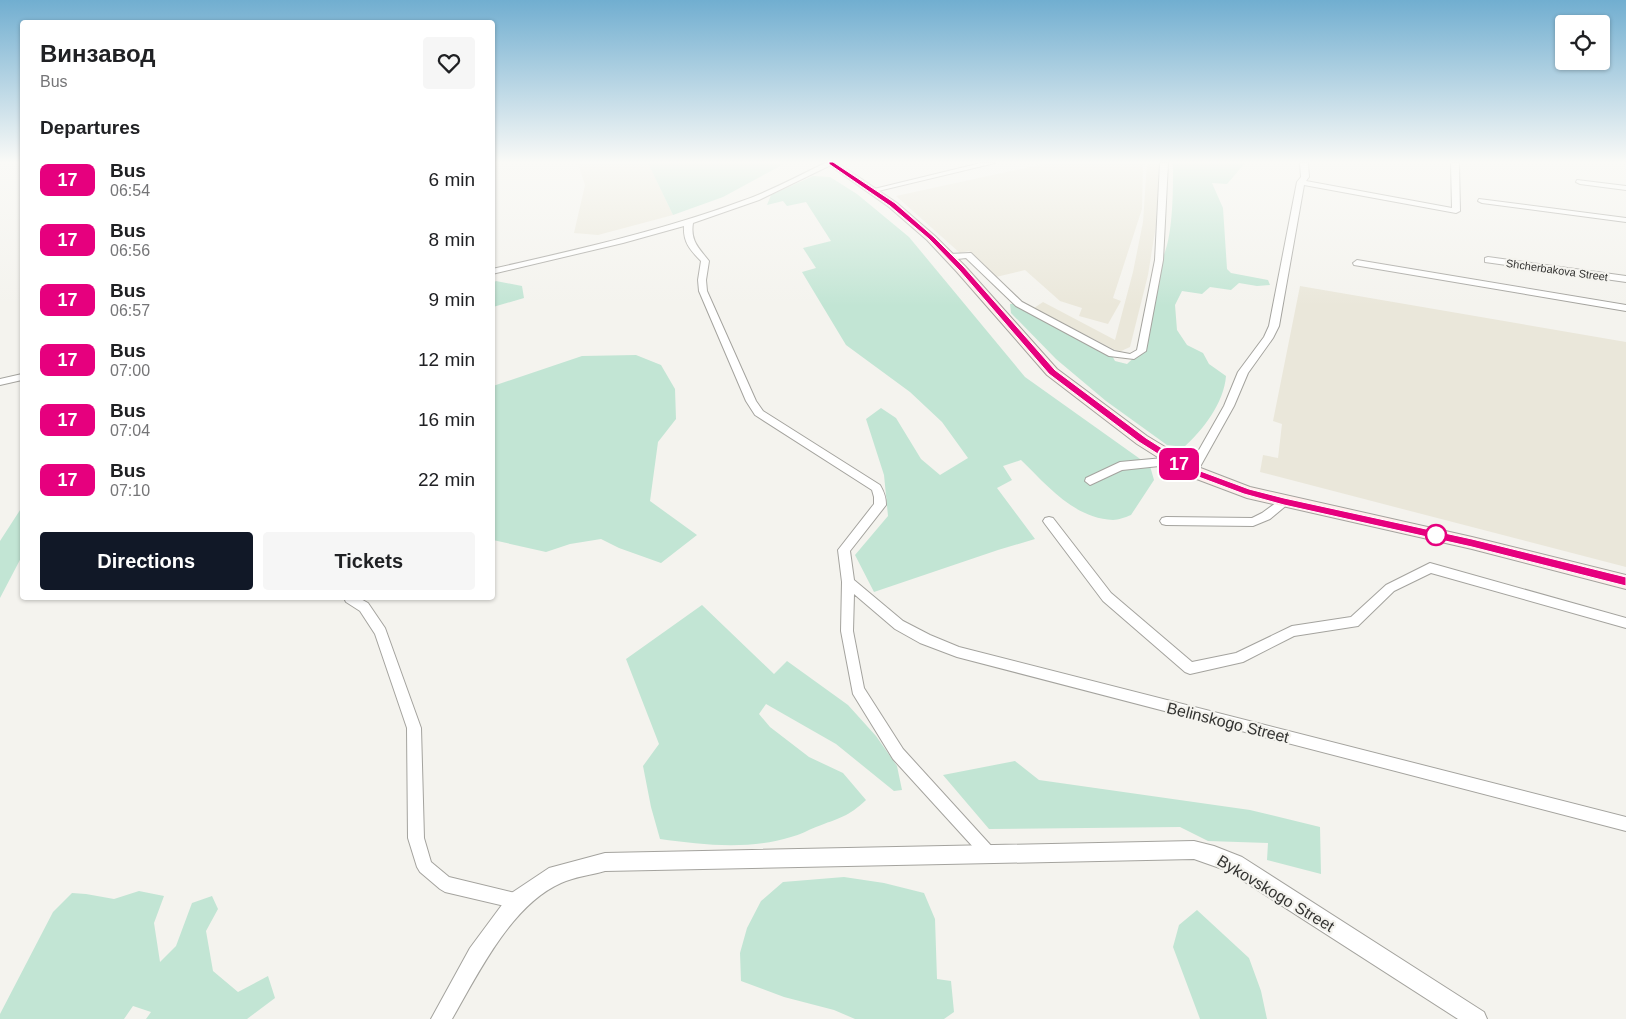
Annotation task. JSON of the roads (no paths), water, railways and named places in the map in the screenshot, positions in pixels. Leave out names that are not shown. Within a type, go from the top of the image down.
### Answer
[{"type":"main road","points":[[900,211],[950,256],[1052,372],[1071,388],[1174,461],[1192,471],[1247,492],[1472,543],[1626,582]]},
{"type":"street","points":[[495,271],[620,241],[720,211]]},
{"type":"street","points":[[950,256],[968,254],[1019,304],[1112,354],[1131,357],[1141,351],[1159,260],[1162,211]]},
{"type":"street","points":[[1192,471],[1229,406],[1244,372],[1268,338],[1274,326],[1296,211]]},
{"type":"street","points":[[1554,211],[1626,220]]},
{"type":"street","points":[[689,221],[687,233],[690,246],[705,261],[702,280],[703,291],[751,401],[759,413],[876,488],[880,497],[880,505],[844,550],[848,582],[847,631],[858,690],[898,754],[990,855]]},
{"type":"street","name":"Shcherbakova Street","points":[[1488,260],[1626,279]]},
{"type":"street","points":[[1357,263],[1626,308]]},
{"type":"street","points":[[0,382],[20,377]]},
{"type":"street","points":[[1090,481],[1120,466],[1174,461]]},
{"type":"street","points":[[1166,521],[1253,522],[1266,516],[1284,501]]},
{"type":"street","points":[[1049,521],[1107,598],[1190,668],[1238,658],[1292,631],[1354,622],[1390,588],[1430,568],[1626,623]]},
{"type":"street","name":"Belinskogo Street","points":[[848,582],[899,625],[925,639],[957,652],[1626,824]]},
{"type":"street","points":[[353,600],[364,607],[381,632],[414,728],[416,838],[425,867],[445,884],[517,901]]},
{"type":"street","name":"Bykovskogo Street","points":[[441,1019],[476,955],[517,901],[556,874],[605,862],[1194,850],[1214,855],[1234,864],[1478,1019]]}]
